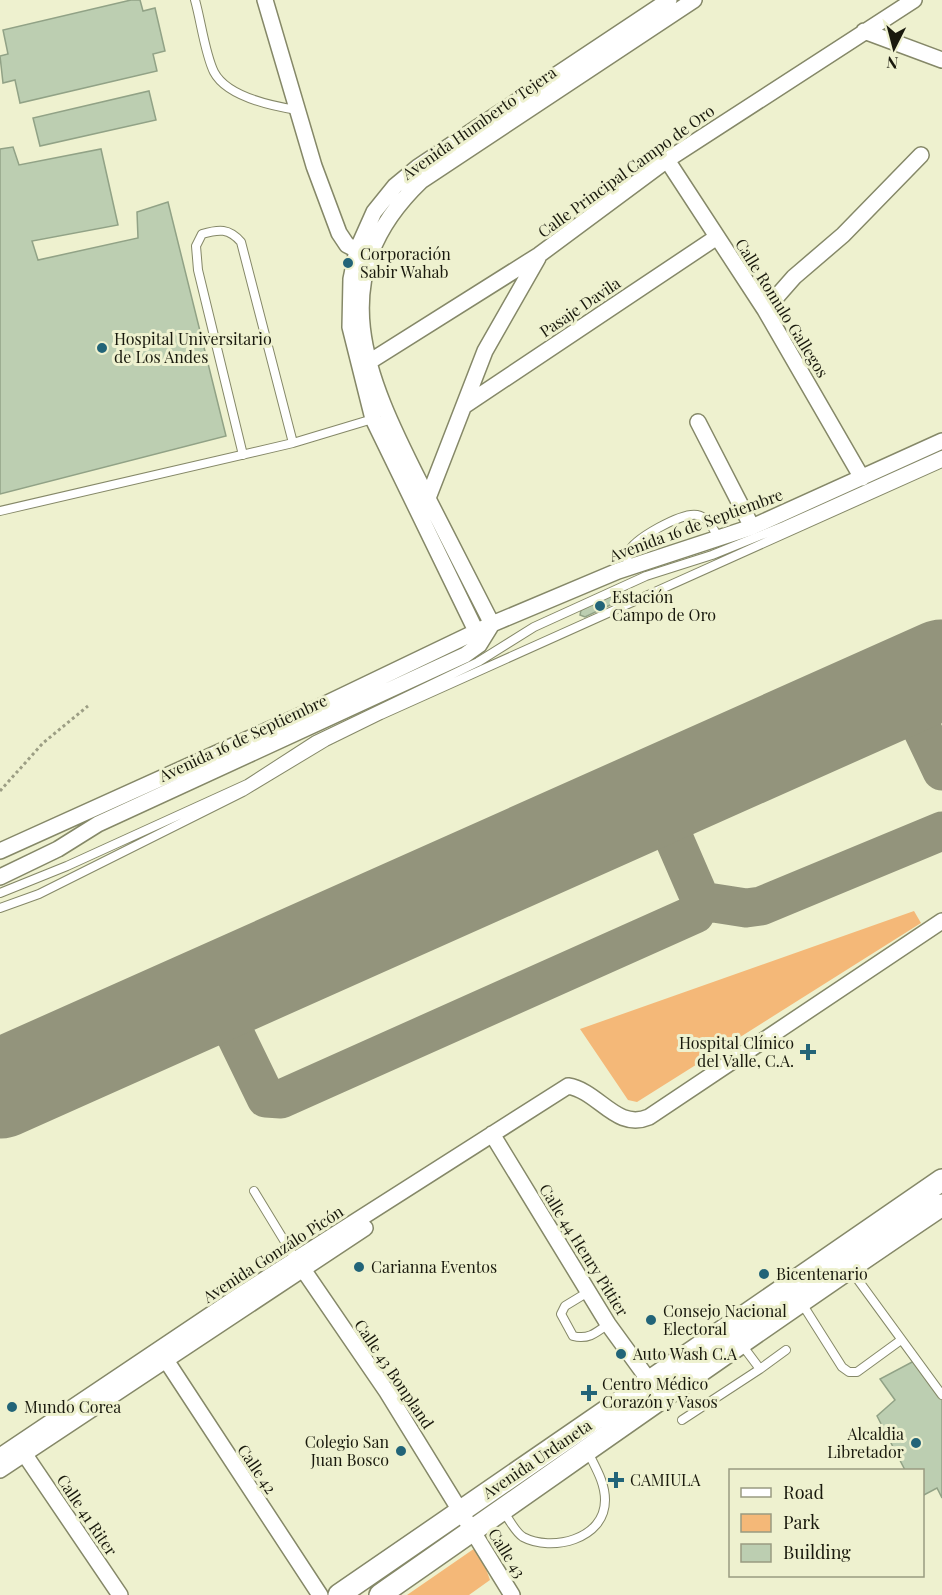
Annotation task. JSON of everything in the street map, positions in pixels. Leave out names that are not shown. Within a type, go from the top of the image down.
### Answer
[{"type":"street","points":[[265,0],[314,166],[339,232],[347,245],[357,250]]},
{"type":"street","name":"Avenida Humberto Tejera","points":[[477,633],[379,417],[350,327],[349,304],[357,250],[374,212],[395,186],[418,167],[669,0]]},
{"type":"street","name":"Avenida Humberto Tejera","points":[[364,367],[360,320],[365,269],[378,235],[398,204],[421,182],[694,0]]},
{"type":"street","name":"Calle Principal Campo de Oro","points":[[364,367],[539,255],[667,160],[864,31],[897,5],[914,0]]},
{"type":"street","points":[[864,31],[942,60]]},
{"type":"street","points":[[765,310],[794,277],[843,235],[921,155]]},
{"type":"street","name":"Calle Romulo Gallegos","points":[[667,160],[765,310],[862,478]]},
{"type":"street","name":"Pasaje Davila","points":[[464,406],[717,237]]},
{"type":"street","points":[[428,498],[484,351],[539,255]]},
{"type":"street","name":"Avenida Humberto Tejera","points":[[379,417],[428,498],[492,624]]},
{"type":"street","points":[[698,422],[752,527]]},
{"type":"street","name":"Avenida 16 de Septiembre","points":[[2,846],[477,633],[492,624],[628,568],[752,527],[942,441]]},
{"type":"street","name":"Avenida 16 de Septiembre","points":[[0,877],[57,849],[98,824],[465,655],[479,645],[492,624]]},
{"type":"street","points":[[2,846],[15,870]]},
{"type":"street","name":"Avenida Gonzálo Picón","points":[[0,1470],[21,1450],[406,1192],[494,1138],[568,1086],[579,1088],[591,1095],[622,1119],[638,1121],[649,1117],[942,921]]},
{"type":"street","name":"Calle 44 Henry Pittier","points":[[494,1138],[608,1324],[656,1389]]},
{"type":"street","name":"Avenida Urdaneta","points":[[380,1595],[588,1451],[656,1389],[942,1180]]},
{"type":"street","name":"Avenida Urdaneta","points":[[339,1595],[460,1511],[656,1389],[739,1342],[942,1205]]},
{"type":"street","name":"Calle 43 Bonpland","points":[[299,1265],[387,1392],[472,1531]]},
{"type":"street","name":"Calle 42","points":[[163,1356],[320,1595]]},
{"type":"street","name":"Avenida Gonzálo Picón","points":[[0,1456],[21,1450]]},
{"type":"street","name":"Calle 41 Riter","points":[[21,1450],[120,1595]]},
{"type":"street","name":"Calle 43","points":[[472,1531],[512,1595]]},
{"type":"lane","points":[[195,0],[215,73],[232,89],[253,99],[298,110]]},
{"type":"lane","points":[[243,455],[198,270],[196,246],[202,234],[219,229],[233,232],[241,242],[293,443]]},
{"type":"lane","points":[[0,510],[293,443],[379,417]]},
{"type":"lane","points":[[0,893],[67,866],[247,784],[315,740],[478,662],[534,627],[646,576],[775,530],[942,455]]},
{"type":"lane","points":[[0,908],[39,894],[243,792],[326,742],[381,715],[942,463]]},
{"type":"lane","points":[[628,568],[628,553],[632,547],[643,537],[680,517],[698,515],[706,519],[719,538]]},
{"type":"lane","points":[[254,1191],[299,1265]]},
{"type":"lane","points":[[849,1268],[942,1395]]},
{"type":"lane","points":[[588,1292],[565,1306],[561,1314],[566,1326],[573,1336],[582,1339],[591,1337],[608,1324]]},
{"type":"lane","points":[[800,1301],[842,1367],[849,1372],[857,1372],[901,1340]]},
{"type":"lane","points":[[739,1342],[760,1369]]},
{"type":"lane","points":[[682,1420],[786,1350]]},
{"type":"lane","points":[[503,1511],[520,1536],[541,1545],[566,1543],[589,1531],[600,1516],[605,1502],[603,1485],[588,1451]]},
{"type":"path","points":[[0,790],[43,743],[88,706]]},
{"type":"green space","points":[[914,911],[921,923],[637,1102],[628,1100],[580,1029]]},
{"type":"green space","points":[[478,1546],[490,1580],[469,1595],[407,1595]]},
{"type":"building","points":[[131,0],[140,0],[143,11],[155,8],[165,51],[153,54],[157,71],[20,103],[15,80],[3,83],[0,56],[8,54],[3,30]]},
{"type":"building","points":[[149,91],[156,120],[40,146],[33,118]]},
{"type":"building","name":"Hospital Universitario de Los Andes","points":[[13,147],[19,165],[101,149],[118,225],[32,241],[38,260],[138,238],[137,212],[168,202],[226,436],[0,494],[0,149]]},
{"type":"building","name":"Estación Campo de Oro","points":[[616,593],[623,593],[625,598],[585,617],[580,615],[581,610]]},
{"type":"building","name":"Alcaldia Libretador","points":[[914,1361],[942,1399],[942,1498],[937,1488],[924,1495],[924,1469],[904,1469],[877,1416],[895,1400],[880,1379]]},
{"type":"taxiway","points":[[902,687],[942,771]]},
{"type":"taxiway","points":[[215,993],[266,1098],[281,1099],[695,914],[701,901],[656,797]]},
{"type":"taxiway","points":[[701,901],[746,908],[761,906],[942,831]]},
{"type":"runway","points":[[0,1089],[942,669]]},
{"type":"place","name":"Corporación Sabir Wahab","points":[[348,263]]},
{"type":"place","name":"Hospital Universitario de Los Andes","points":[[102,348]]},
{"type":"place","name":"Estación Campo de Oro","points":[[600,606]]},
{"type":"place","name":"Hospital Clínico del Valle, C.A.","points":[[808,1052]]},
{"type":"place","name":"Carianna Eventos","points":[[359,1267]]},
{"type":"place","name":"Bicentenario","points":[[764,1274]]},
{"type":"place","name":"Consejo Nacional Electoral","points":[[651,1320]]},
{"type":"place","name":"Auto Wash C.A","points":[[621,1354]]},
{"type":"place","name":"Centro Médico Corazón y Vasos","points":[[589,1393]]},
{"type":"place","name":"Mundo Corea","points":[[12,1407]]},
{"type":"place","name":"Alcaldia Libretador","points":[[916,1443]]},
{"type":"place","name":"Colegio San Juan Bosco","points":[[401,1451]]},
{"type":"place","name":"CAMIULA","points":[[616,1480]]}]
